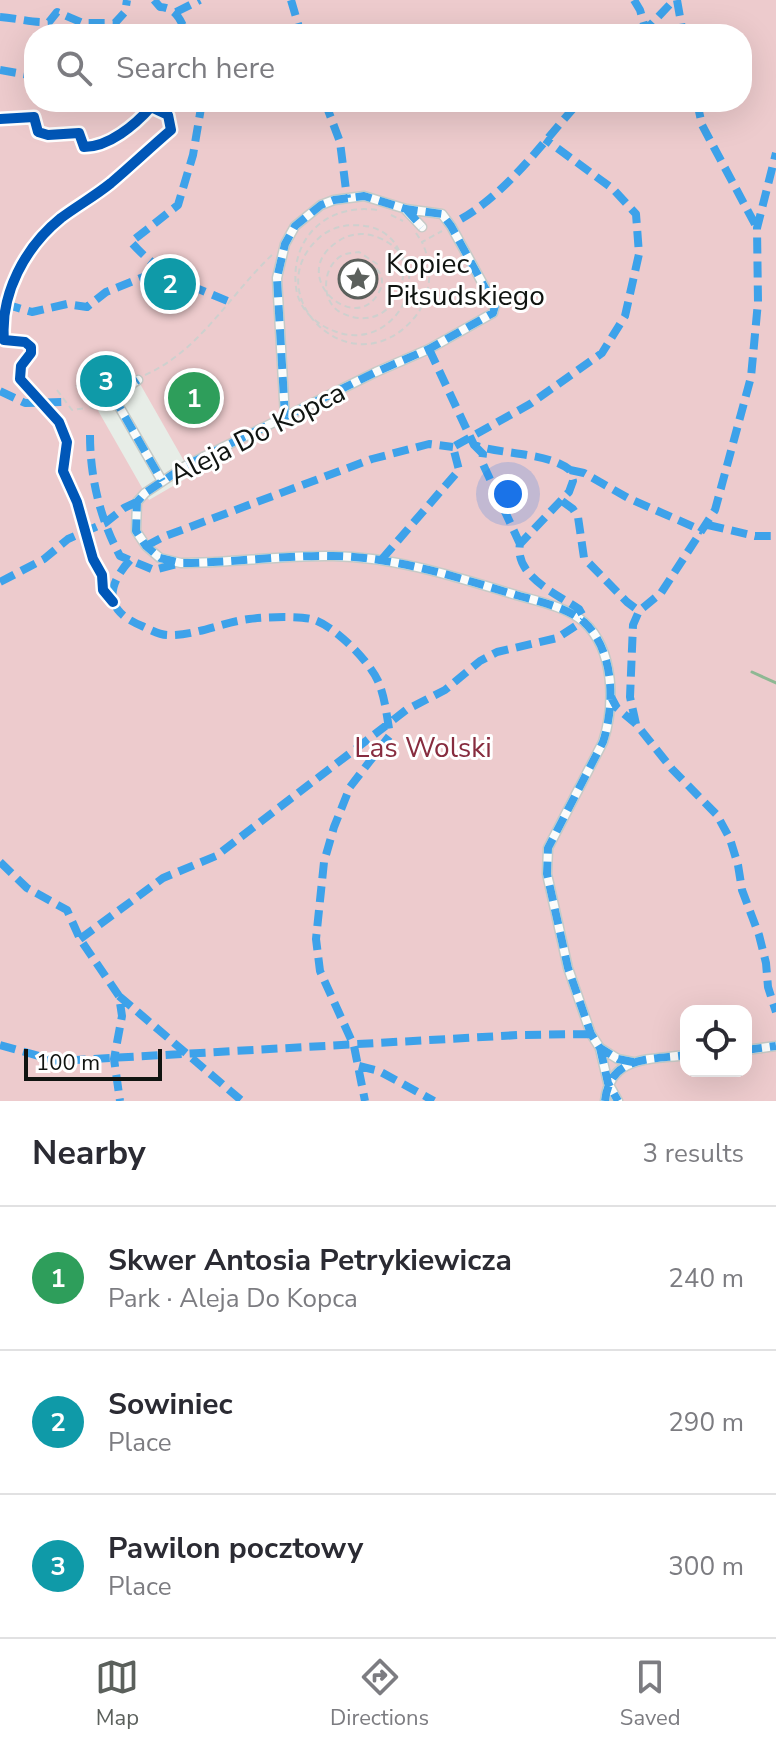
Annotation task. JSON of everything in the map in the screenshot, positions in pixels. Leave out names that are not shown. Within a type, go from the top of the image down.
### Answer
[{"type":"street","points":[[285,417],[277,287],[280,259],[295,226],[310,211],[334,200],[364,196],[406,209],[442,214],[447,228]]},
{"type":"street","points":[[406,209],[418,228]]},
{"type":"street","name":"Aleja Do Kopca","points":[[447,228],[495,306],[493,313],[429,349],[187,465],[145,493],[137,502],[136,531],[146,546],[160,558],[181,563],[332,556],[382,559],[438,571],[549,605],[583,621],[597,638],[605,655],[609,682],[608,726],[603,742],[553,838],[546,860],[568,968],[591,1034],[600,1048],[608,1083]]},
{"type":"street","points":[[94,404],[140,378]]},
{"type":"street","points":[[113,396],[162,481]]},
{"type":"street","points":[[752,1049],[776,1046]]},
{"type":"street","points":[[600,1048],[618,1059],[633,1062],[680,1056]]},
{"type":"street","points":[[605,1101],[608,1083],[613,1076],[633,1062]]},
{"type":"street","points":[[608,1083],[618,1101]]},
{"type":"path","points":[[379,210],[345,210],[324,218],[309,232],[299,250],[294,271],[299,301],[319,329],[329,336],[352,344],[382,342],[395,336],[419,313],[428,291],[430,270],[418,228]]},
{"type":"path","points":[[390,214],[404,221]]},
{"type":"path","points":[[343,225],[363,225],[377,229],[389,238],[407,266],[408,290],[403,306],[387,325],[365,334],[343,334],[324,326],[306,312],[301,298],[299,271],[312,244],[325,232],[343,225]]},
{"type":"path","points":[[422,242],[447,228]]},
{"type":"path","points":[[363,233],[383,240],[400,254],[403,284],[388,309],[375,316],[348,316],[335,309],[320,282],[319,272],[327,251],[336,242],[363,233]]},
{"type":"path","points":[[140,378],[168,362],[207,331],[263,264],[285,244]]},
{"type":"path","points":[[359,252],[372,259],[381,280],[379,292],[362,306],[347,307],[327,296],[326,282],[335,260],[344,254],[359,252]]},
{"type":"path","points":[[355,263],[369,263],[377,269],[374,281],[368,288],[360,290],[350,284],[347,271],[355,263]]},
{"type":"path","points":[[350,284],[356,280]]},
{"type":"path","points":[[57,390],[72,410],[94,404]]},
{"type":"green space","name":"Las Wolski","points":[[0,0],[776,0],[776,1101],[0,1101]],"holes":[[[135,375],[192,475],[149,500],[92,400]]]},
{"type":"building","points":[[120,369],[123,375],[84,398],[77,386],[85,382],[88,387]]},
{"type":"waterway","points":[[752,672],[776,683]]},
{"type":"marked path","points":[[0,17],[49,22],[57,12],[83,23],[115,23],[125,12],[127,0]]},
{"type":"marked path","points":[[154,0],[160,7],[174,12],[182,24]]},
{"type":"marked path","points":[[176,12],[200,0]]},
{"type":"marked path","points":[[291,0],[298,24]]},
{"type":"marked path","points":[[634,0],[644,24]]},
{"type":"marked path","points":[[651,24],[674,0]]},
{"type":"marked path","points":[[677,0],[681,24]]},
{"type":"marked path","points":[[0,70],[24,74]]},
{"type":"marked path","points":[[200,112],[193,155],[178,205],[131,242],[165,271],[230,302]]},
{"type":"marked path","points":[[329,112],[340,142],[347,198]]},
{"type":"marked path","points":[[461,219],[509,181],[570,112]]},
{"type":"marked path","points":[[699,112],[702,125],[757,228]]},
{"type":"marked path","points":[[382,559],[459,470],[453,447],[530,404],[602,353],[625,316],[639,254],[636,214],[613,189],[545,139]]},
{"type":"marked path","points":[[636,724],[630,697],[633,625],[639,611],[661,593],[715,510],[751,377],[758,302],[757,228],[776,153]]},
{"type":"marked path","points":[[285,417],[277,278],[285,244],[295,226],[321,205],[364,196],[406,209],[442,214],[495,306],[493,313],[429,349],[187,465],[145,493],[137,502],[136,531],[146,546],[160,558],[181,563],[314,556],[380,560],[448,575],[542,602],[569,612],[584,622],[602,648],[607,663],[610,679],[607,727],[603,742],[548,848],[547,874],[568,968],[591,1034],[600,1048],[618,1059],[633,1062]]},
{"type":"marked path","points":[[406,209],[422,227]]},
{"type":"marked path","points":[[5,304],[32,312],[67,304],[87,307],[106,292],[161,270]]},
{"type":"marked path","points":[[429,349],[474,445],[549,460],[570,470],[573,481],[569,492],[520,544],[520,555],[530,575],[579,609],[583,616]]},
{"type":"marked path","points":[[94,404],[138,380]]},
{"type":"marked path","points":[[0,391],[25,403],[64,402]]},
{"type":"marked path","points":[[113,396],[162,481]]},
{"type":"marked path","points":[[90,435],[98,497],[120,556],[154,570],[177,564]]},
{"type":"marked path","points":[[146,546],[372,459],[429,444],[453,447]]},
{"type":"marked path","points":[[474,445],[483,454],[482,462],[520,544]]},
{"type":"marked path","points":[[570,470],[584,473],[628,498],[703,531]]},
{"type":"marked path","points":[[562,501],[578,517],[584,558],[639,611]]},
{"type":"marked path","points":[[0,582],[44,559],[68,539],[105,523],[137,502]]},
{"type":"marked path","points":[[708,525],[755,536],[776,536]]},
{"type":"marked path","points":[[130,560],[116,580],[113,598],[121,613],[142,626],[171,635],[249,619],[311,619],[320,622],[349,644],[378,681],[390,735],[350,787],[334,827],[324,862],[316,939],[320,971],[354,1046],[365,1101]]},
{"type":"marked path","points":[[80,939],[163,878],[216,856],[406,710],[445,690],[480,661],[497,652],[557,638],[583,621]]},
{"type":"marked path","points":[[610,695],[617,708],[636,724],[672,769],[717,815],[730,839],[742,890],[759,935],[768,987],[776,1012]]},
{"type":"marked path","points":[[0,862],[27,888],[67,910],[80,939],[119,996],[122,1016],[114,1059],[120,1101]]},
{"type":"marked path","points":[[119,996],[242,1101]]},
{"type":"marked path","points":[[0,1045],[57,1061],[519,1035],[591,1034]]},
{"type":"marked path","points":[[752,1049],[776,1046]]},
{"type":"marked path","points":[[600,1048],[608,1083],[618,1101]]},
{"type":"marked path","points":[[605,1101],[608,1086],[623,1068],[646,1060],[680,1056]]},
{"type":"marked path","points":[[359,1066],[379,1071],[434,1101]]},
{"type":"cycle path","points":[[0,119],[34,117],[38,132],[48,135],[79,133],[84,147],[112,139],[146,112]]},
{"type":"cycle path","points":[[113,602],[103,590],[102,575],[93,559],[77,502],[63,471],[67,442],[59,422],[20,379],[21,366],[31,353],[31,347],[25,342],[4,340],[4,323],[11,289],[36,243],[61,218],[111,183],[171,130],[168,115],[162,112]]},
{"type":"place","name":"Kopiec Piłsudskiego","points":[[358,279]]},
{"type":"place","name":"Sowiniec","points":[[170,284]]},
{"type":"place","name":"Pawilon pocztowy","points":[[106,381]]},
{"type":"place","name":"Skwer Antosia Petrykiewicza","points":[[194,398]]}]
